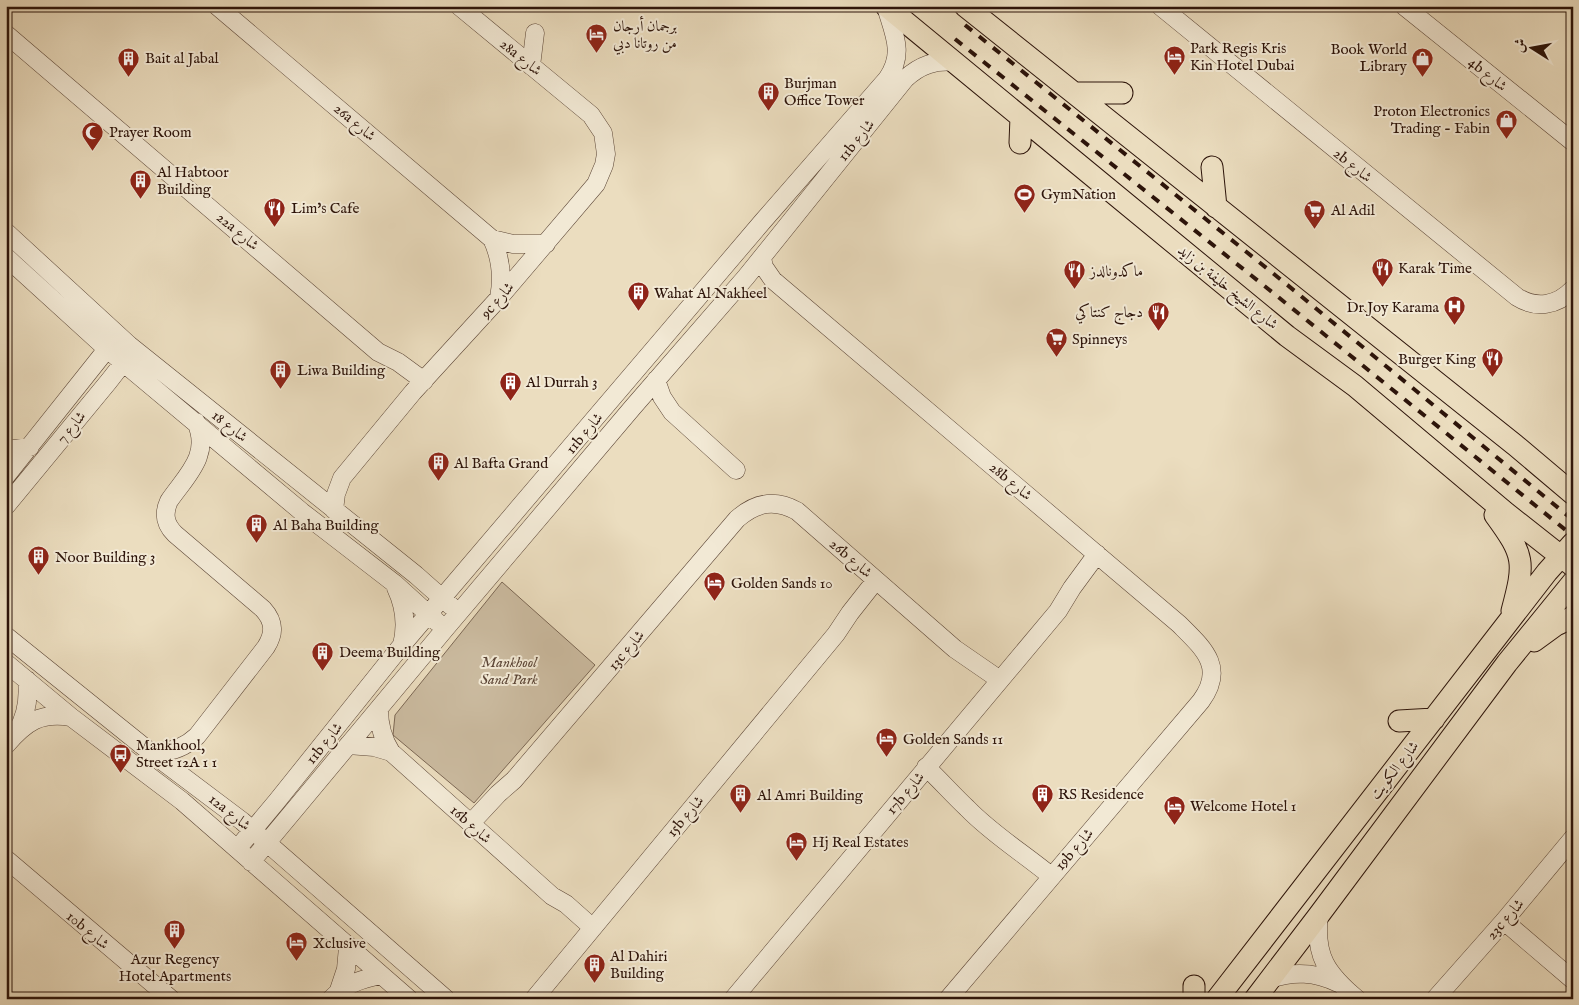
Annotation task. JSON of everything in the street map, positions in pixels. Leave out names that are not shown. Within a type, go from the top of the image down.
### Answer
[{"type":"main road","points":[[964,6],[1515,445],[1562,478],[1573,494]]},
{"type":"main road","name":"شارع الشيخ خليفة بن زايد","points":[[886,7],[1288,336],[1354,386],[1476,488],[1569,555]]},
{"type":"main road","points":[[1074,93],[1122,93]]},
{"type":"main road","points":[[1020,144],[1021,117]]},
{"type":"main road","points":[[1212,167],[1216,207]]},
{"type":"main road","points":[[1476,488],[1511,536],[1520,558],[1520,583],[1510,619]]},
{"type":"main road","name":"شارع الكويت","points":[[1217,999],[1510,619],[1569,555]]},
{"type":"main road","name":"شارع الكويت","points":[[1255,999],[1507,663],[1573,582]]},
{"type":"main road","points":[[1507,663],[1556,625],[1573,617]]},
{"type":"main road","points":[[1399,721],[1434,719]]},
{"type":"street","name":"26a شارع","points":[[218,6],[492,239],[513,244],[546,244]]},
{"type":"street","name":"28a شارع","points":[[459,6],[583,108]]},
{"type":"street","name":"2b شارع","points":[[1160,6],[1517,298],[1534,305],[1553,303],[1573,289]]},
{"type":"street","name":"4b شارع","points":[[1404,6],[1573,142]]},
{"type":"street","name":"11b شارع","points":[[237,849],[402,645],[763,221],[887,79],[893,70],[898,49],[886,7]]},
{"type":"street","points":[[531,66],[535,33]]},
{"type":"street","name":"22a شارع","points":[[6,34],[378,352],[398,362],[419,387]]},
{"type":"street","name":"11b شارع","points":[[251,862],[445,629],[762,258],[905,79],[919,68],[928,64],[946,61],[955,62]]},
{"type":"street","name":"9c شارع","points":[[334,510],[336,494],[342,478],[596,184],[606,154],[602,133],[591,115],[583,108]]},
{"type":"street","name":"شارع 18","points":[[6,232],[128,343],[416,575],[459,613]]},
{"type":"street","points":[[492,239],[501,268],[502,278],[499,298]]},
{"type":"street","name":"شارع 18","points":[[6,257],[107,349],[302,512],[394,584],[445,629]]},
{"type":"street","name":"28b شارع","points":[[762,258],[764,267],[773,280],[1102,558],[1204,648],[1212,671],[1210,687],[1201,701]]},
{"type":"street","points":[[746,277],[762,276],[773,280]]},
{"type":"street","name":"شارع 7","points":[[6,476],[107,349],[113,345],[128,343],[127,357],[124,363],[6,506]]},
{"type":"street","points":[[656,380],[662,398],[672,412],[736,470]]},
{"type":"street","points":[[633,407],[653,406],[672,412]]},
{"type":"street","points":[[149,751],[167,752],[175,750],[183,747],[197,736],[266,647],[271,640],[273,632],[269,616],[264,609],[175,534],[166,522],[166,508],[169,501],[200,455],[201,438],[196,422]]},
{"type":"street","points":[[6,450],[20,450],[30,447]]},
{"type":"street","points":[[303,484],[323,484],[342,478]]},
{"type":"street","name":"26b شارع","points":[[737,519],[755,506],[766,503],[788,506],[880,583],[955,649],[963,660],[995,685]]},
{"type":"street","name":"13c شارع","points":[[475,827],[498,794],[514,780],[737,519]]},
{"type":"street","name":"17b شارع","points":[[733,999],[1058,610],[1083,589],[1102,558]]},
{"type":"street","points":[[416,575],[437,579],[464,574]]},
{"type":"street","name":"15b شارع","points":[[534,999],[836,634],[856,617],[880,583]]},
{"type":"street","points":[[394,584],[404,612],[405,628],[402,645]]},
{"type":"street","name":"12a شارع","points":[[6,636],[149,751],[226,808],[446,999]]},
{"type":"street","name":"12a شارع","points":[[6,663],[71,717],[182,802],[409,999]]},
{"type":"street","points":[[11,739],[23,722],[29,694],[28,680]]},
{"type":"street","name":"19b شارع","points":[[948,999],[1047,880],[1201,701]]},
{"type":"street","name":"16b شارع","points":[[379,709],[380,727],[391,752],[552,896],[562,910],[589,932]]},
{"type":"street","points":[[11,739],[25,726],[35,720],[47,716],[71,717]]},
{"type":"street","name":"16b شارع","points":[[348,745],[374,747],[391,752]]},
{"type":"street","points":[[923,771],[947,797],[967,808],[1012,847],[1026,855],[1047,880]]},
{"type":"street","points":[[226,808],[234,810],[262,809],[277,801]]},
{"type":"street","points":[[285,822],[283,840],[288,861]]},
{"type":"street","name":"23c شارع","points":[[1435,999],[1504,921],[1573,838]]},
{"type":"street","name":"10b شارع","points":[[6,859],[172,999]]},
{"type":"street","points":[[1319,916],[1319,946],[1326,966],[1338,983],[1354,998]]},
{"type":"street","points":[[1504,921],[1573,980]]},
{"type":"street","points":[[335,995],[346,969],[348,947]]},
{"type":"street","points":[[1270,979],[1287,974],[1305,973],[1322,976],[1338,983]]},
{"type":"street","points":[[335,995],[359,980],[381,975]]},
{"type":"green space","name":"Mankhool Sand Park","points":[[502,582],[595,665],[474,803],[393,735],[395,715]]},
{"type":"railway","points":[[965,25],[1285,283],[1573,520]]},
{"type":"railway","points":[[955,39],[1277,296],[1573,536]]},
{"type":"place","name":"برجمان أرجان من روتانا دبي","points":[[597,54]]},
{"type":"place","name":"Park Regis Kris Kin Hotel Dubai","points":[[1174,76]]},
{"type":"place","name":"Bait al Jabal","points":[[129,77]]},
{"type":"place","name":"Book World Library","points":[[1423,77]]},
{"type":"place","name":"Burjman Office Tower","points":[[768,111]]},
{"type":"place","name":"Proton Electronics Trading - Fabin","points":[[1506,139]]},
{"type":"place","name":"Prayer Room","points":[[93,151]]},
{"type":"place","name":"Al Habtoor Building","points":[[141,200]]},
{"type":"place","name":"GymNation","points":[[1025,213]]},
{"type":"place","name":"Lim's Cafe","points":[[275,227]]},
{"type":"place","name":"Al Adil","points":[[1315,229]]},
{"type":"place","name":"Karak Time","points":[[1382,287]]},
{"type":"place","name":"ماكدونالدز","points":[[1074,290]]},
{"type":"place","name":"Wahat Al Nakheel","points":[[638,312]]},
{"type":"place","name":"Dr Joy Karama","points":[[1455,326]]},
{"type":"place","name":"دجاج كنتاكي","points":[[1159,331]]},
{"type":"place","name":"Spinneys","points":[[1056,358]]},
{"type":"place","name":"Burger King","points":[[1492,378]]},
{"type":"place","name":"Liwa Building","points":[[281,389]]},
{"type":"place","name":"Al Durrah 3","points":[[510,401]]},
{"type":"place","name":"Al Bafta Grand","points":[[438,482]]},
{"type":"place","name":"Al Baha Building","points":[[257,544]]},
{"type":"place","name":"Noor Building 3","points":[[39,576]]},
{"type":"place","name":"Golden Sands 10","points":[[715,602]]},
{"type":"place","name":"Deema Building","points":[[323,671]]},
{"type":"place","name":"Golden Sands 11","points":[[887,758]]},
{"type":"place","name":"Mankhool, Street 12A 1 1","points":[[120,773]]},
{"type":"place","name":"RS Residence","points":[[1042,813]]},
{"type":"place","name":"Al Amri Building","points":[[741,814]]},
{"type":"place","name":"Welcome Hotel 1","points":[[1174,825]]},
{"type":"place","name":"Hj Real Estates","points":[[796,861]]},
{"type":"place","name":"Azur Regency Hotel Apartments","points":[[175,950]]},
{"type":"place","name":"Xclusive","points":[[297,962]]},
{"type":"place","name":"Al Dahiri Building","points":[[594,984]]}]
